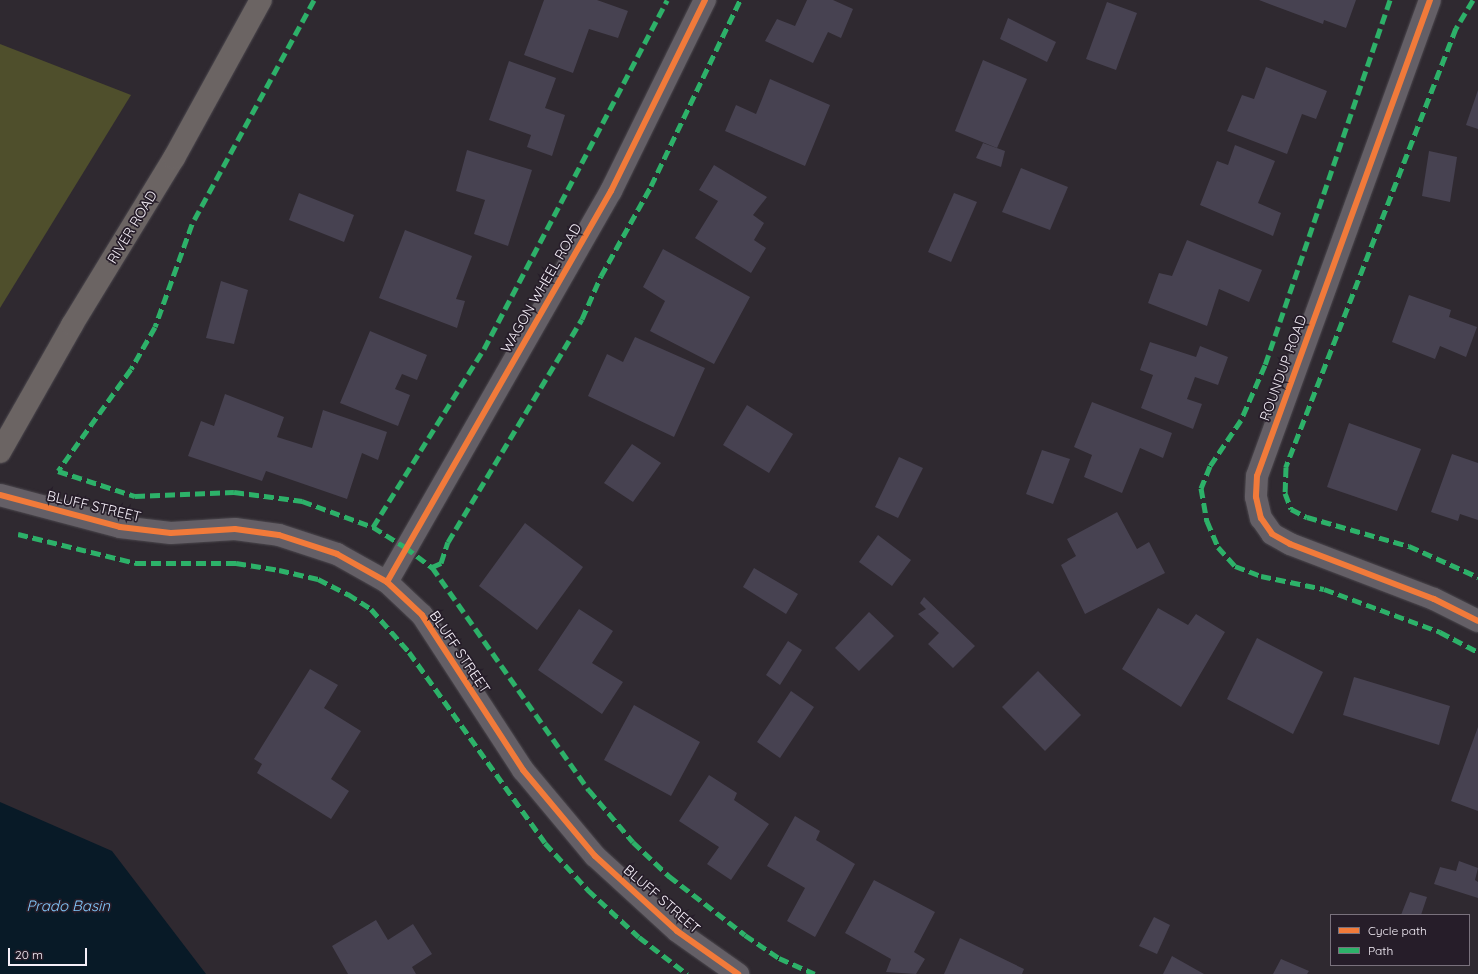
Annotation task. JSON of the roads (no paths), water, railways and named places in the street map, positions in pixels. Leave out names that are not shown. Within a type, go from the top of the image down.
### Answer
[{"type":"main road","name":"RIVER ROAD","points":[[0,452],[72,325],[174,158],[261,0]]},
{"type":"street","name":"WAGON WHEEL ROAD","points":[[387,582],[611,191],[705,0]]},
{"type":"street","name":"ROUNDUP ROAD","points":[[1430,0],[1257,476],[1256,497],[1261,518],[1272,534],[1290,544],[1434,599],[1478,621]]},
{"type":"street","name":"BLUFF STREET","points":[[0,495],[120,527],[171,532],[235,528],[279,535],[337,554],[387,582],[422,615],[523,770],[595,856],[676,931],[738,974]]},
{"type":"water","name":"Prado Basin","points":[[0,802],[112,851],[206,974],[0,974]]}]
